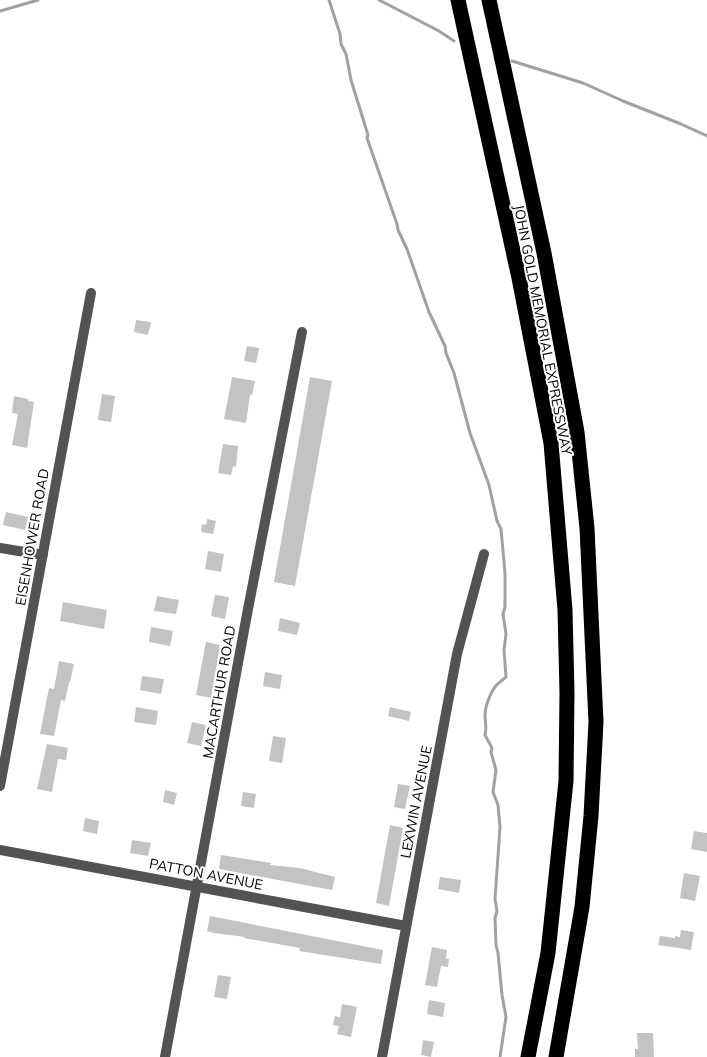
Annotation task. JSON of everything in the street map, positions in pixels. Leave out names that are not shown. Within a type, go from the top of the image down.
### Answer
[{"type":"highway","name":"JOHN GOLD MEMORIAL EXPRESSWAY","points":[[458,0],[519,278],[551,443],[565,610],[567,693],[566,781],[548,953],[528,1057]]},
{"type":"highway","name":"JOHN GOLD MEMORIAL EXPRESSWAY","points":[[489,0],[544,252],[577,432],[587,528],[596,722],[592,816],[582,907],[556,1057]]},
{"type":"street","name":"EISENHOWER ROAD","points":[[0,786],[91,293]]},
{"type":"street","name":"MACARTHUR ROAD","points":[[166,1057],[248,609],[302,332]]},
{"type":"street","points":[[0,548],[42,555]]},
{"type":"street","name":"LEXWIN AVENUE","points":[[382,1057],[457,654],[484,554]]},
{"type":"street","name":"PATTON AVENUE","points":[[0,850],[406,926]]},
{"type":"building","points":[[136,320],[151,322],[148,335],[134,332]]},
{"type":"building","points":[[247,346],[259,348],[256,363],[244,361]]},
{"type":"building","points":[[232,377],[255,381],[252,395],[250,395],[246,423],[224,419]]},
{"type":"building","points":[[310,377],[332,381],[295,586],[274,582]]},
{"type":"building","points":[[102,394],[115,396],[111,422],[98,420]]},
{"type":"building","points":[[14,396],[34,402],[27,448],[12,445],[18,414],[12,413]]},
{"type":"building","points":[[223,444],[238,446],[236,467],[233,466],[231,475],[218,473]]},
{"type":"building","points":[[6,512],[28,517],[25,530],[3,525]]},
{"type":"building","points":[[207,519],[216,521],[213,534],[201,532],[202,524],[206,525]]},
{"type":"building","points":[[208,551],[224,554],[221,572],[205,569]]},
{"type":"building","points":[[215,595],[229,597],[225,619],[211,616]]},
{"type":"building","points":[[157,596],[179,600],[176,614],[154,611]]},
{"type":"building","points":[[63,602],[107,610],[104,629],[60,621]]},
{"type":"building","points":[[280,618],[300,623],[297,635],[278,631]]},
{"type":"building","points":[[151,627],[173,631],[170,646],[149,642]]},
{"type":"building","points":[[206,642],[220,645],[211,698],[196,695]]},
{"type":"building","points":[[59,661],[74,664],[70,682],[65,701],[61,700],[54,736],[40,734],[49,688],[54,689]]},
{"type":"building","points":[[265,672],[282,675],[280,689],[263,686]]},
{"type":"building","points":[[142,676],[164,679],[161,694],[140,690]]},
{"type":"building","points":[[136,707],[158,711],[156,725],[134,722]]},
{"type":"building","points":[[390,707],[411,712],[409,721],[388,716]]},
{"type":"building","points":[[192,722],[206,725],[201,746],[187,743]]},
{"type":"building","points":[[273,736],[286,738],[282,763],[269,761]]},
{"type":"building","points":[[47,744],[68,748],[66,760],[58,759],[52,792],[37,789]]},
{"type":"building","points":[[398,784],[410,786],[405,809],[394,807]]},
{"type":"building","points":[[165,790],[177,793],[174,805],[163,802]]},
{"type":"building","points":[[243,792],[256,794],[254,808],[241,806]]},
{"type":"building","points":[[85,818],[99,821],[97,834],[83,831]]},
{"type":"building","points":[[390,825],[403,828],[389,906],[376,903]]},
{"type":"building","points":[[694,831],[707,833],[707,852],[691,849]]},
{"type":"building","points":[[132,840],[151,843],[148,856],[130,853]]},
{"type":"building","points":[[221,855],[271,863],[270,865],[300,868],[335,877],[332,890],[219,869]]},
{"type":"building","points":[[684,873],[700,876],[695,901],[680,898]]},
{"type":"building","points":[[440,877],[461,880],[459,893],[438,889]]},
{"type":"building","points":[[210,916],[383,950],[381,964],[299,951],[300,948],[214,933],[207,931]]},
{"type":"building","points":[[681,930],[694,932],[691,950],[658,945],[660,936],[680,937]]},
{"type":"building","points":[[432,947],[447,950],[446,959],[449,959],[448,967],[441,966],[437,987],[425,985]]},
{"type":"building","points":[[218,975],[231,977],[227,999],[214,997]]},
{"type":"building","points":[[429,1000],[445,1003],[443,1017],[427,1014]]},
{"type":"building","points":[[342,1004],[357,1007],[351,1037],[337,1034],[339,1026],[333,1025],[335,1016],[340,1017]]},
{"type":"building","points":[[637,1033],[653,1033],[654,1057],[635,1057],[635,1049],[638,1049]]},
{"type":"building","points":[[423,1040],[434,1042],[431,1057],[421,1055]]},
{"type":"waterway","points":[[0,11],[38,0]]},
{"type":"waterway","points":[[329,0],[340,34],[341,44],[346,54],[351,80],[368,135],[367,138],[398,230],[407,249],[429,312],[445,346],[470,433],[489,485],[497,521],[501,529],[505,573],[505,607],[503,614],[506,634],[504,650],[506,677],[497,684],[492,692],[485,711],[485,735],[492,748],[491,752],[496,770],[493,792],[498,805],[500,827],[495,899],[497,911],[495,918],[496,945],[506,1017],[500,1057]]},
{"type":"waterway","points":[[379,0],[439,31],[454,41]]},
{"type":"waterway","points":[[512,61],[583,83],[707,136]]}]
